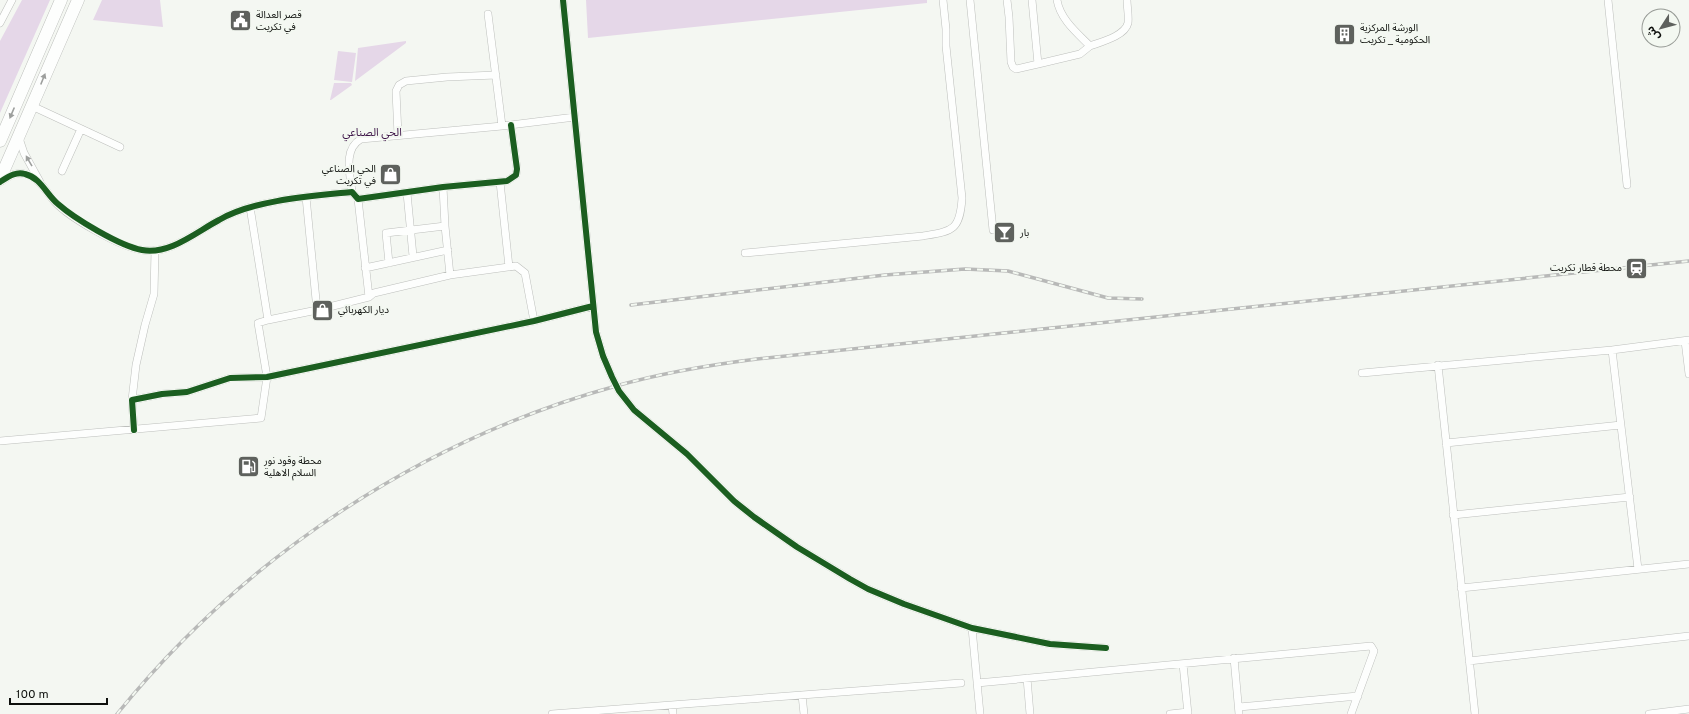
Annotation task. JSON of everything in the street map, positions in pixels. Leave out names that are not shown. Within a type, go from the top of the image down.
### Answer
[{"type":"main road","points":[[0,141],[61,0]]},
{"type":"main road","points":[[0,179],[78,0]]},
{"type":"street","points":[[0,23],[12,0]]},
{"type":"street","points":[[563,0],[596,332],[600,350],[607,367],[619,391],[634,410],[687,454],[734,502],[781,536],[850,579],[904,604],[972,628],[1050,644],[1106,648]]},
{"type":"street","points":[[745,253],[923,236],[946,232],[956,226],[961,214],[962,198],[946,54],[946,29],[943,0]]},
{"type":"street","points":[[970,0],[993,230]]},
{"type":"street","points":[[1007,0],[1010,24],[1011,62],[1013,67],[1016,69],[1080,54],[1090,46],[1119,33],[1125,29],[1128,22],[1126,0]]},
{"type":"street","points":[[1032,0],[1038,64]]},
{"type":"street","points":[[1057,0],[1059,9],[1066,21],[1090,46]]},
{"type":"street","points":[[1608,0],[1627,185]]},
{"type":"street","points":[[488,14],[502,126]]},
{"type":"street","points":[[398,135],[396,91],[400,85],[406,82],[448,77],[496,75]]},
{"type":"street","points":[[32,106],[120,147]]},
{"type":"street","points":[[369,297],[358,199],[352,192],[350,154],[354,143],[368,137],[502,126],[575,117]]},
{"type":"street","points":[[358,199],[444,187],[510,180],[517,172],[511,125]]},
{"type":"street","points":[[62,171],[81,129]]},
{"type":"street","points":[[19,137],[24,153],[41,184],[56,202],[87,224],[128,246],[142,250],[155,250],[174,245],[229,214],[250,207],[306,197],[352,192]]},
{"type":"street","points":[[0,182],[11,175],[19,173],[27,174],[41,184]]},
{"type":"street","points":[[500,182],[509,267]]},
{"type":"street","points":[[444,187],[445,226],[450,276]]},
{"type":"street","points":[[407,193],[413,256]]},
{"type":"street","points":[[306,197],[317,310]]},
{"type":"street","points":[[250,207],[268,320]]},
{"type":"street","points":[[389,262],[386,233],[445,226]]},
{"type":"street","points":[[134,430],[132,400],[136,365],[154,294],[155,250]]},
{"type":"street","points":[[365,268],[413,256],[448,250]]},
{"type":"street","points":[[0,441],[260,418],[267,377],[258,323],[369,297],[374,293],[450,276],[516,266],[525,273],[534,321]]},
{"type":"street","points":[[132,400],[162,394],[187,392],[230,378],[267,377],[534,321],[593,306]]},
{"type":"street","points":[[1362,372],[1612,350],[1687,341],[1689,374]]},
{"type":"street","points":[[1612,350],[1638,569]]},
{"type":"street","points":[[1438,365],[1474,714]]},
{"type":"street","points":[[1446,443],[1621,425]]},
{"type":"street","points":[[1453,515],[1630,497]]},
{"type":"street","points":[[1461,588],[1689,564]]},
{"type":"street","points":[[972,628],[980,714]]},
{"type":"street","points":[[1469,661],[1689,636]]},
{"type":"street","points":[[977,683],[1371,646],[1374,651],[1351,714]]},
{"type":"street","points":[[1234,658],[1239,711],[1358,696]]},
{"type":"street","points":[[1170,714],[1188,713],[1184,664]]},
{"type":"street","points":[[1027,678],[1030,714]]},
{"type":"street","points":[[552,714],[961,683]]},
{"type":"street","points":[[802,695],[804,714]]},
{"type":"street","points":[[672,705],[673,714]]},
{"type":"street","points":[[1649,714],[1689,710]]},
{"type":"shaded area","points":[[22,0],[50,0],[0,113],[0,41]]},
{"type":"shaded area","points":[[102,0],[160,0],[163,27],[93,20]]},
{"type":"shaded area","points":[[586,0],[927,0],[927,3],[588,38]]},
{"type":"shaded area","points":[[406,41],[406,43],[355,81],[358,48]]},
{"type":"shaded area","points":[[338,51],[356,53],[352,82],[334,80]]},
{"type":"shaded area","points":[[334,83],[351,83],[352,85],[330,100]]},
{"type":"railway","points":[[117,714],[167,657],[221,604],[279,555],[341,511],[406,472],[474,438],[544,409],[616,386],[686,370],[757,359],[1689,261]]},
{"type":"railway","points":[[631,305],[885,275],[965,269],[1008,271],[1108,298],[1142,299]]},
{"type":"cycle path","points":[[563,0],[596,332],[603,356],[612,377],[619,391],[634,410],[687,454],[734,501],[754,517],[797,547],[868,589],[904,604],[972,628],[1050,644],[1106,648]]},
{"type":"cycle path","points":[[0,182],[9,176],[18,173],[31,176],[58,204],[86,224],[122,243],[142,250],[152,251],[173,246],[233,213],[265,203],[301,197],[352,192],[358,199],[443,187],[507,181],[516,175],[517,169],[511,125]]},
{"type":"cycle path","points":[[134,430],[132,400],[162,394],[187,392],[230,378],[267,377],[534,321],[593,306]]},
{"type":"place","name":"قصر العدالة في تكريت","points":[[241,21]]},
{"type":"place","name":"الورشة المركزية الحكومية _ تكريت","points":[[1344,34]]},
{"type":"place","name":"الحي الصناعي في تكريت","points":[[391,175]]},
{"type":"place","name":"بار","points":[[1004,233]]},
{"type":"place","name":"محطة قطار تكريت","points":[[1637,268]]},
{"type":"place","name":"ديار الكهربائي","points":[[323,310]]},
{"type":"place","name":"محطة وقود نور السلام الاهلية","points":[[249,467]]},
{"type":"district","name":"الحي الصناعي","points":[[372,133]]}]
